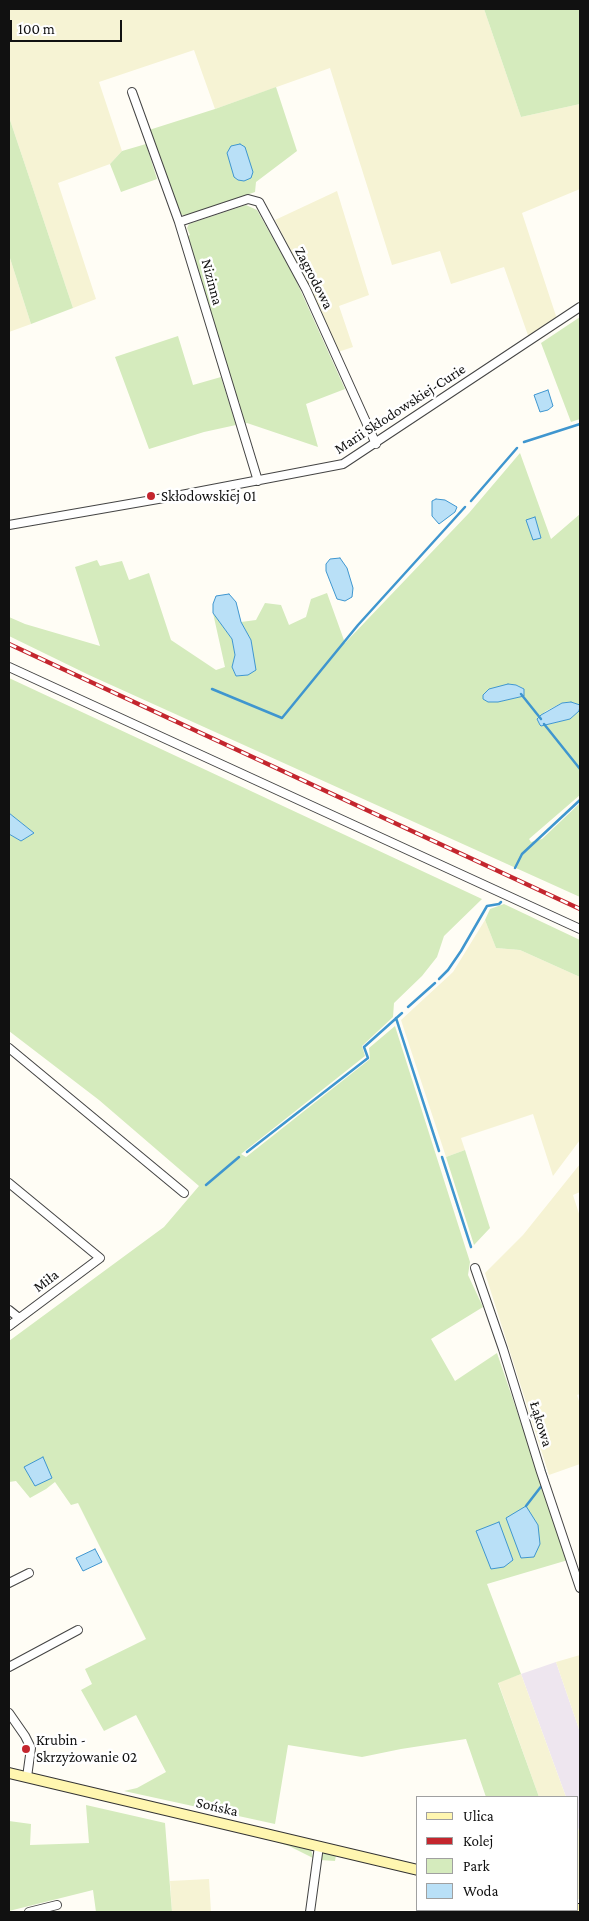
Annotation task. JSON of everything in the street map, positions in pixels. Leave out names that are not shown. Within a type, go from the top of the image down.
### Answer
[{"type":"street","name":"Nizinna","points":[[132,92],[179,222],[258,481]]},
{"type":"street","name":"Zagrodowa","points":[[179,222],[248,199],[259,202],[306,289],[376,444]]},
{"type":"street","name":"Marii Skłodowskiej-Curie","points":[[9,525],[339,466],[352,460],[580,307]]},
{"type":"street","points":[[9,667],[580,930]]},
{"type":"street","points":[[9,1048],[184,1193]]},
{"type":"street","name":"Miła","points":[[9,1183],[100,1258],[9,1326]]},
{"type":"street","name":"Łąkowa","points":[[475,1268],[580,1588]]},
{"type":"street","points":[[9,1310],[19,1318]]},
{"type":"street","points":[[571,1560],[580,1557]]},
{"type":"street","points":[[9,1584],[29,1573]]},
{"type":"street","points":[[9,1667],[78,1630]]},
{"type":"street","points":[[9,1713],[29,1742],[30,1753],[27,1777]]},
{"type":"street","name":"Sońska","points":[[9,1773],[416,1870]]},
{"type":"street","points":[[310,1912],[318,1846]]},
{"type":"street","points":[[29,1912],[57,1905]]},
{"type":"shaded area","points":[[9,9],[484,9],[521,117],[580,104],[580,189],[522,213],[558,322],[530,341],[504,267],[451,284],[440,251],[392,265],[330,68],[215,109],[194,50],[99,82],[122,151],[110,164],[58,183],[96,299],[73,308],[9,117]]},
{"type":"shaded area","points":[[337,191],[369,295],[339,306],[353,347],[338,352],[308,284],[275,220]]},
{"type":"shaded area","points":[[9,255],[31,324],[9,332]]},
{"type":"shaded area","points":[[485,920],[496,948],[520,950],[580,977],[580,1140],[553,1176],[533,1114],[461,1138],[465,1150],[446,1157],[401,1020],[453,972]]},
{"type":"shaded area","points":[[580,1164],[580,1192],[573,1195],[580,1217],[580,1394],[577,1395],[580,1404],[580,1464],[549,1475],[485,1273],[523,1235]]},
{"type":"shaded area","points":[[580,1655],[580,1732],[556,1662]]},
{"type":"shaded area","points":[[556,1662],[580,1732],[580,1834],[579,1796],[566,1796],[521,1674]]},
{"type":"shaded area","points":[[521,1674],[566,1796],[539,1796],[498,1682]]},
{"type":"shaded area","points":[[579,1831],[580,1834],[579,1900]]},
{"type":"shaded area","points":[[209,1879],[211,1912],[172,1912],[170,1881]]},
{"type":"green space","points":[[484,9],[580,9],[580,104],[521,117]]},
{"type":"green space","points":[[276,87],[297,151],[256,182],[255,192],[186,216],[180,214],[149,130]]},
{"type":"green space","points":[[9,117],[73,308],[31,324],[9,255]]},
{"type":"green space","points":[[146,144],[157,179],[121,192],[110,164],[122,151]]},
{"type":"green space","points":[[246,205],[257,210],[294,276],[345,389],[306,404],[318,447],[247,423],[244,424],[239,406],[240,403],[236,397],[208,310],[187,228],[189,224]]},
{"type":"green space","points":[[580,317],[580,419],[571,422],[541,343]]},
{"type":"green space","points":[[178,336],[193,385],[221,377],[236,425],[204,432],[149,449],[115,357]]},
{"type":"green space","points":[[520,453],[551,539],[580,514],[580,705],[571,702],[562,703],[546,711],[537,719],[541,726],[570,719],[579,711],[580,706],[580,795],[529,839],[531,842],[542,839],[580,803],[580,897],[89,675],[9,636],[9,617],[25,624],[100,646],[75,567],[97,560],[100,566],[122,561],[129,580],[149,573],[171,640],[216,670],[225,667],[213,613],[232,639],[235,655],[232,667],[236,676],[248,675],[253,654],[251,640],[241,622],[256,620],[265,603],[281,605],[289,625],[306,617],[311,599],[327,593],[345,643],[469,513]],"holes":[[[508,684],[517,685],[524,689],[524,696],[498,702]]]},
{"type":"green space","points":[[9,678],[482,899],[444,936],[437,957],[422,976],[394,1003],[393,1017],[362,1046],[365,1056],[241,1154],[246,1157],[370,1059],[369,1048],[395,1026],[470,1262],[468,1275],[483,1307],[431,1339],[455,1381],[497,1353],[568,1560],[487,1584],[521,1674],[498,1683],[539,1796],[486,1796],[466,1739],[362,1757],[288,1745],[275,1824],[124,1791],[137,1788],[166,1772],[136,1715],[104,1731],[81,1690],[92,1684],[85,1669],[146,1639],[78,1503],[71,1505],[55,1482],[30,1498],[16,1481],[9,1482],[9,1341],[164,1227],[199,1186],[99,1100],[9,1031],[9,834],[21,841],[34,833],[9,813]]},
{"type":"green space","points":[[504,904],[580,940],[580,977],[520,950],[496,948],[485,920],[490,909]]},
{"type":"green space","points":[[465,1150],[490,1228],[474,1245],[446,1157]]},
{"type":"green space","points":[[86,1805],[165,1823],[172,1912],[96,1912],[93,1890],[9,1911],[9,1821],[31,1824],[30,1845],[89,1843]]},
{"type":"green space","points":[[270,1840],[311,1849],[313,1858],[289,1846]]},
{"type":"green space","points":[[325,1853],[336,1855],[335,1861],[320,1860],[321,1855]]},
{"type":"water","points":[[240,144],[245,147],[253,172],[251,178],[244,181],[234,177],[227,153],[231,146]]},
{"type":"water","points":[[548,390],[553,406],[548,410],[540,412],[534,395]]},
{"type":"water","points":[[436,499],[445,500],[457,507],[455,512],[439,524],[432,516],[432,501]]},
{"type":"water","points":[[535,517],[541,538],[533,540],[526,520]]},
{"type":"water","points":[[340,558],[347,568],[353,588],[352,597],[345,601],[337,599],[326,571],[326,564],[330,559]]},
{"type":"water","points":[[229,594],[236,602],[241,622],[251,640],[256,670],[248,675],[236,676],[232,667],[235,655],[232,639],[213,613],[213,604],[216,596]]},
{"type":"water","points":[[508,684],[524,689],[524,696],[498,702],[488,702],[483,699],[483,695],[489,689]]},
{"type":"water","points":[[571,702],[580,706],[579,711],[570,719],[540,725],[537,719],[541,715],[562,703]]},
{"type":"water","points":[[9,813],[34,833],[21,841],[9,834]]},
{"type":"water","points":[[43,1457],[52,1478],[35,1486],[24,1467]]},
{"type":"water","points":[[526,1506],[538,1525],[540,1544],[534,1557],[521,1558],[506,1518]]},
{"type":"water","points":[[499,1522],[513,1560],[504,1567],[491,1569],[476,1531]]},
{"type":"water","points":[[95,1549],[102,1562],[83,1571],[76,1558]]},
{"type":"waterway","points":[[524,442],[580,424]]},
{"type":"waterway","points":[[471,501],[517,448]]},
{"type":"waterway","points":[[212,689],[282,718],[358,625],[465,507]]},
{"type":"waterway","points":[[521,694],[541,719]]},
{"type":"waterway","points":[[544,724],[580,769]]},
{"type":"waterway","points":[[515,868],[522,854],[580,800]]},
{"type":"waterway","points":[[439,979],[448,970],[461,951],[487,906],[501,902]]},
{"type":"waterway","points":[[408,1007],[435,983]]},
{"type":"waterway","points":[[247,1152],[368,1058],[364,1047],[402,1013]]},
{"type":"waterway","points":[[396,1018],[439,1151]]},
{"type":"waterway","points":[[206,1185],[239,1157]]},
{"type":"waterway","points":[[442,1157],[471,1247]]},
{"type":"waterway","points":[[542,1464],[547,1479]]},
{"type":"waterway","points":[[526,1506],[543,1484]]},
{"type":"railway","points":[[9,644],[580,909]]},
{"type":"place","name":"Skłodowskiej 01","points":[[151,496]]},
{"type":"place","name":"Krubin - Skrzyżowanie 02","points":[[26,1749]]}]
